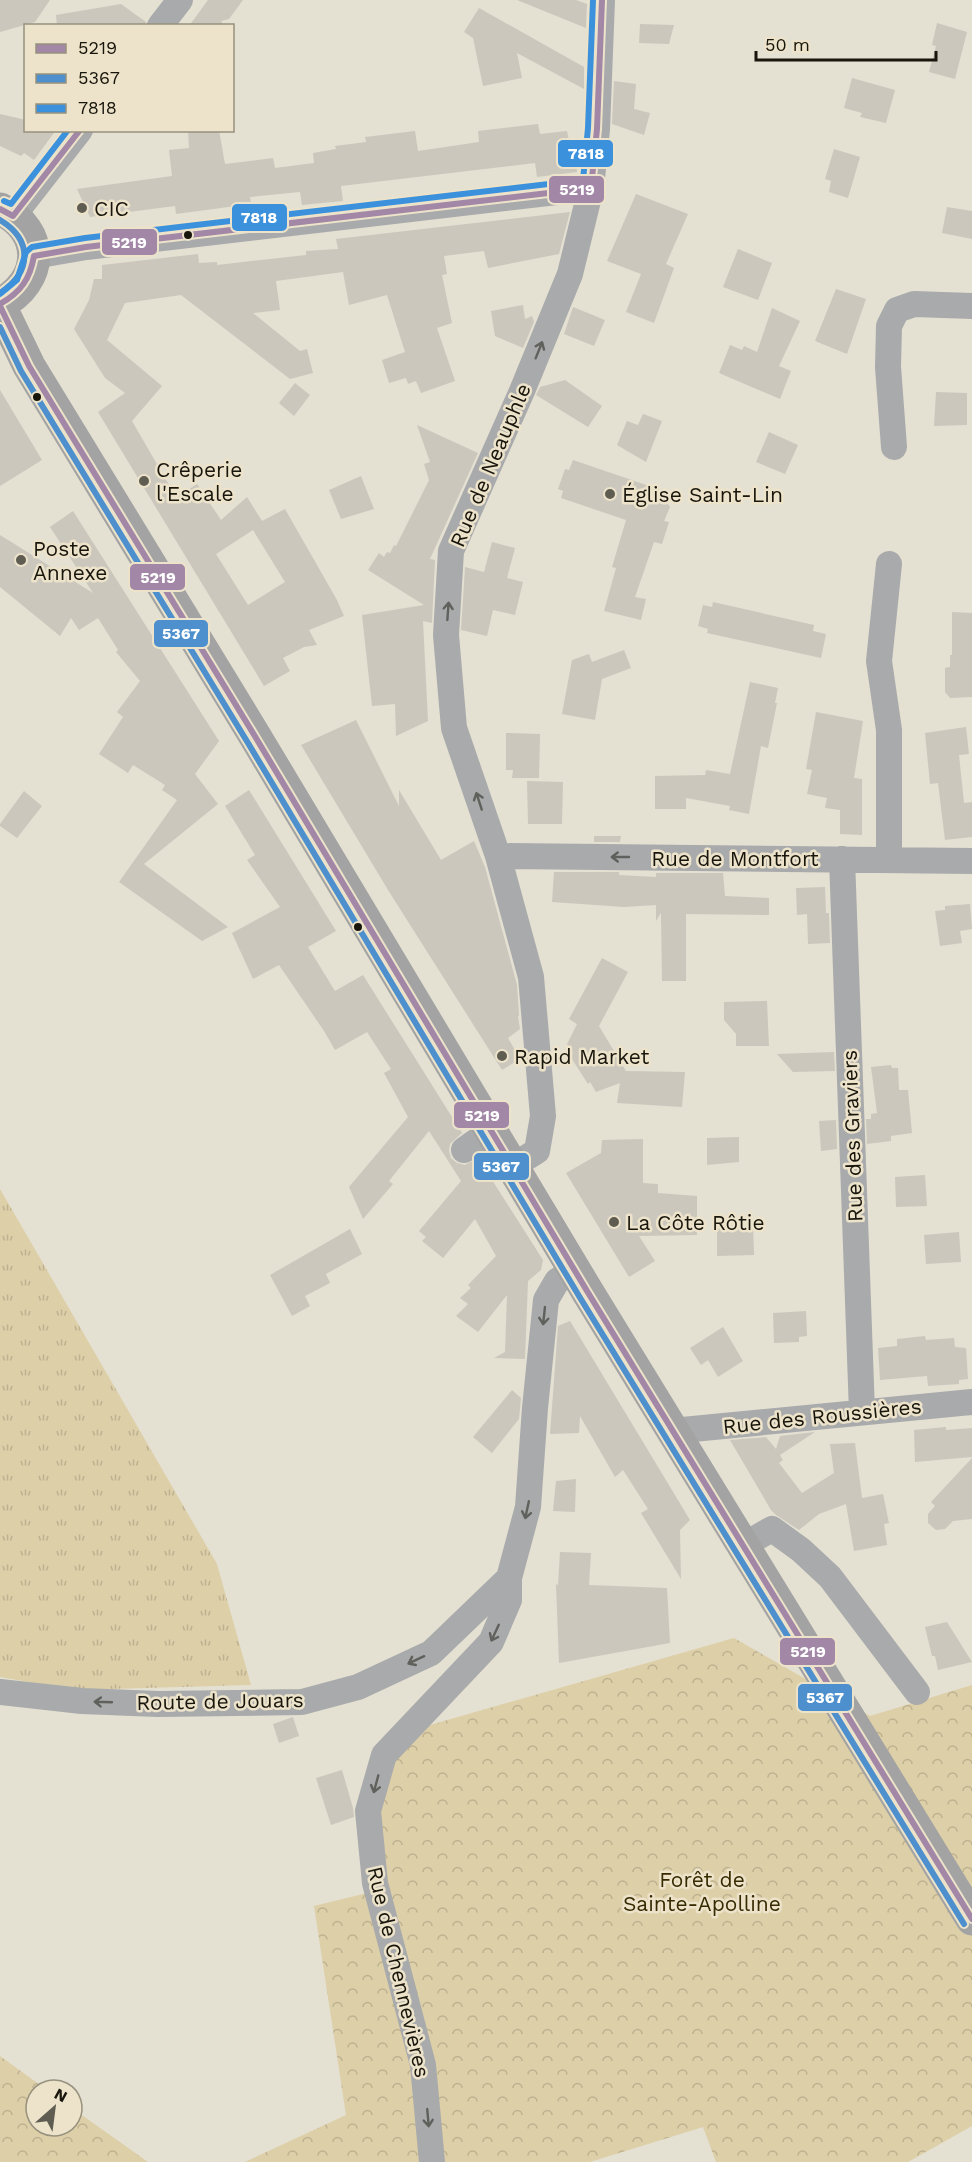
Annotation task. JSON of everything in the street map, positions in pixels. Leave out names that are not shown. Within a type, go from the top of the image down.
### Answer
[{"type":"main road","points":[[7,213],[24,227],[31,241],[34,256],[32,272],[24,286],[0,305],[28,366],[256,738],[574,1270],[972,1919]]},
{"type":"street","points":[[162,24],[180,0]]},
{"type":"street","name":"Rue de Neauphle","points":[[513,1166],[537,1151],[543,1116],[531,977],[498,856],[454,728],[446,635],[451,551],[522,391],[570,274],[591,188],[597,129],[602,0]]},
{"type":"street","points":[[7,213],[78,132]]},
{"type":"street","points":[[34,256],[591,188]]},
{"type":"street","points":[[894,447],[888,367],[889,326],[897,310],[914,304],[972,306]]},
{"type":"street","points":[[889,564],[879,661],[889,730],[889,860]]},
{"type":"street","name":"Rue de Montfort","points":[[498,856],[972,861]]},
{"type":"street","name":"Rue des Graviers","points":[[842,859],[862,1412]]},
{"type":"street","points":[[464,1150],[491,1131]]},
{"type":"street","points":[[508,1578],[528,1507],[546,1300],[557,1281],[574,1270]]},
{"type":"street","name":"Rue des Roussières","points":[[672,1431],[972,1402]]},
{"type":"street","points":[[742,1546],[772,1529],[801,1550],[830,1577],[917,1692]]},
{"type":"street","name":"Route de Jouars","points":[[0,1692],[82,1701],[158,1704],[302,1702],[358,1687],[431,1653],[508,1578]]},
{"type":"street","name":"Rue de Chennevières","points":[[432,2162],[423,2066],[375,1883],[368,1811],[384,1755],[491,1642],[509,1600],[508,1578]]},
{"type":"green space","points":[[0,1189],[217,1564],[251,1685],[73,1690],[0,1677]]},
{"type":"green space","name":"Forêt de Sainte-Apolline","points":[[734,1638],[870,1716],[972,1685],[972,2126],[908,2162],[716,2162],[703,2127],[590,2162],[245,2162],[346,2115],[314,1906],[367,1893],[380,1783],[409,1731]]},
{"type":"green space","points":[[0,2056],[30,2078],[24,2078],[24,2138],[84,2138],[84,2117],[148,2162],[0,2162]]},
{"type":"building","points":[[0,0],[50,0],[35,22],[0,32]]},
{"type":"building","points":[[208,0],[243,0],[229,19],[221,21],[223,24],[190,24]]},
{"type":"building","points":[[517,0],[576,0],[587,4],[586,28]]},
{"type":"building","points":[[121,4],[146,22],[146,24],[57,24],[56,15]]},
{"type":"building","points":[[479,8],[584,67],[584,89],[517,53],[522,78],[483,86],[473,38],[464,32]]},
{"type":"building","points":[[937,23],[967,32],[955,79],[929,72],[936,46],[932,45]]},
{"type":"building","points":[[640,24],[674,25],[669,44],[639,43]]},
{"type":"building","points":[[852,78],[895,90],[886,123],[860,117],[862,113],[844,108]]},
{"type":"building","points":[[614,81],[636,84],[634,109],[650,113],[644,135],[612,124]]},
{"type":"building","points":[[0,114],[24,120],[24,132],[55,132],[34,160],[24,153],[21,156],[0,146]]},
{"type":"building","points":[[538,124],[540,134],[567,131],[571,151],[575,151],[577,172],[537,177],[535,163],[341,186],[343,201],[302,205],[300,192],[250,197],[251,204],[176,214],[175,206],[90,217],[77,189],[172,176],[169,150],[189,148],[188,132],[219,132],[225,164],[273,158],[275,168],[314,163],[313,153],[336,149],[335,146],[366,142],[365,137],[415,131],[418,151],[479,142],[478,131]]},
{"type":"building","points":[[834,149],[860,157],[848,198],[829,192],[831,181],[825,179]]},
{"type":"building","points":[[636,194],[688,214],[666,264],[674,268],[654,323],[626,312],[641,274],[607,261]]},
{"type":"building","points":[[947,207],[972,211],[972,239],[942,233]]},
{"type":"building","points":[[570,212],[559,254],[488,268],[484,251],[444,256],[447,274],[442,275],[452,323],[437,328],[455,381],[421,393],[416,381],[408,384],[406,378],[389,383],[382,360],[405,352],[387,295],[349,305],[343,272],[276,281],[280,310],[253,313],[300,351],[307,349],[313,373],[290,379],[181,295],[125,303],[107,340],[162,386],[132,421],[169,485],[183,493],[197,484],[221,520],[247,497],[262,521],[285,509],[344,616],[309,630],[317,645],[304,647],[283,658],[290,671],[264,686],[98,412],[125,393],[105,378],[74,329],[89,300],[94,279],[102,279],[102,265],[198,254],[199,263],[217,262],[217,265],[306,255],[306,251],[338,249],[336,239]],"holes":[[[253,530],[285,582],[248,605],[216,554]]]},
{"type":"building","points":[[738,249],[772,263],[758,300],[723,287]]},
{"type":"building","points":[[836,289],[866,299],[847,354],[815,341]]},
{"type":"building","points":[[523,305],[525,319],[532,316],[534,322],[523,348],[495,336],[491,311]]},
{"type":"building","points":[[573,307],[605,320],[594,346],[564,334]]},
{"type":"building","points":[[772,308],[800,321],[779,366],[791,371],[780,399],[719,373],[730,345],[742,350],[744,346],[757,352]]},
{"type":"building","points":[[565,380],[602,406],[588,427],[536,395],[540,387]]},
{"type":"building","points":[[295,383],[310,395],[294,416],[279,403]]},
{"type":"building","points":[[0,390],[42,460],[0,486]]},
{"type":"building","points":[[936,392],[967,393],[967,425],[934,426]]},
{"type":"building","points":[[643,414],[662,421],[646,462],[617,445],[627,421],[638,425]]},
{"type":"building","points":[[417,425],[478,453],[430,559],[435,560],[432,623],[423,621],[428,721],[396,736],[395,704],[372,706],[362,615],[424,605],[368,570],[379,553],[384,557],[387,552],[390,553],[394,545],[396,546],[429,480],[424,464],[430,462]]},
{"type":"building","points":[[769,432],[798,445],[785,474],[756,462]]},
{"type":"building","points":[[573,460],[658,489],[670,507],[664,521],[669,522],[662,544],[654,542],[635,597],[646,599],[641,620],[604,611],[616,568],[612,567],[626,520],[561,498],[563,491],[558,489],[565,469],[569,470]]},
{"type":"building","points":[[361,476],[374,509],[341,519],[329,490]]},
{"type":"building","points":[[73,511],[219,741],[195,774],[218,804],[144,864],[228,927],[202,941],[119,882],[177,800],[162,790],[165,785],[133,765],[128,773],[99,754],[123,717],[117,712],[140,681],[116,652],[118,650],[98,618],[79,630],[71,618],[60,636],[0,587],[0,535],[93,593],[50,527]]},
{"type":"building","points":[[492,542],[515,548],[507,578],[523,582],[515,615],[493,610],[487,636],[461,630],[465,567],[484,572]]},
{"type":"building","points":[[713,602],[814,625],[813,631],[826,634],[821,658],[707,633],[708,629],[698,626],[703,605],[712,607]]},
{"type":"building","points":[[952,612],[972,613],[972,697],[950,698],[945,692],[945,668],[950,667],[950,655],[952,655]]},
{"type":"building","points":[[624,650],[631,668],[602,679],[595,720],[562,714],[572,660],[589,654],[592,662]]},
{"type":"building","points":[[750,682],[778,688],[768,748],[761,746],[749,814],[729,810],[730,806],[686,798],[686,809],[655,809],[655,776],[705,775],[706,770],[730,774]]},
{"type":"building","points":[[816,712],[863,721],[854,778],[862,779],[862,835],[840,834],[840,810],[825,808],[827,798],[807,794],[812,770],[806,769]]},
{"type":"building","points":[[356,720],[399,806],[399,790],[441,860],[474,841],[485,867],[517,985],[520,1029],[508,1038],[520,1059],[502,1070],[388,890],[301,745]]},
{"type":"building","points":[[966,727],[969,754],[959,755],[964,803],[972,802],[972,837],[945,840],[938,783],[930,784],[925,733]]},
{"type":"building","points":[[506,733],[540,734],[539,778],[512,778],[513,770],[506,770]]},
{"type":"building","points":[[527,781],[563,782],[562,824],[528,824]]},
{"type":"building","points":[[249,790],[336,931],[308,947],[335,991],[363,975],[462,1133],[450,1144],[451,1158],[465,1165],[478,1158],[543,1260],[541,1270],[528,1281],[525,1359],[494,1358],[505,1352],[507,1295],[478,1332],[456,1316],[468,1304],[460,1298],[471,1288],[468,1285],[496,1256],[475,1219],[443,1258],[422,1241],[426,1237],[419,1231],[461,1181],[429,1131],[389,1181],[393,1184],[363,1219],[349,1187],[408,1117],[384,1073],[391,1069],[367,1032],[335,1050],[279,965],[253,979],[232,933],[280,907],[247,860],[255,855],[225,806]]},
{"type":"building","points":[[24,791],[42,806],[17,838],[0,824]]},
{"type":"building","points":[[594,836],[621,836],[620,842],[594,842]]},
{"type":"building","points":[[554,872],[619,872],[619,875],[656,877],[656,873],[723,873],[725,896],[769,898],[769,915],[686,914],[686,981],[662,981],[661,913],[656,921],[656,905],[624,907],[552,902]]},
{"type":"building","points":[[825,887],[830,943],[808,944],[807,914],[797,915],[796,888]]},
{"type":"building","points":[[970,904],[972,929],[960,931],[962,943],[940,946],[935,911],[945,910],[945,906]]},
{"type":"building","points":[[602,958],[628,972],[599,1026],[626,1071],[685,1072],[682,1107],[617,1103],[620,1083],[596,1092],[590,1082],[588,1084],[570,1056],[573,1053],[567,1044],[577,1024],[569,1019]]},
{"type":"building","points":[[767,1001],[769,1046],[736,1046],[736,1034],[724,1020],[724,1002]]},
{"type":"building","points":[[834,1052],[835,1071],[793,1072],[777,1054]]},
{"type":"building","points":[[891,1065],[892,1068],[898,1068],[899,1090],[908,1090],[912,1133],[891,1136],[891,1141],[867,1144],[866,1119],[871,1119],[871,1114],[877,1113],[871,1067]]},
{"type":"building","points":[[836,1120],[837,1149],[821,1151],[819,1121]]},
{"type":"building","points":[[739,1137],[739,1162],[707,1165],[707,1138]]},
{"type":"building","points":[[643,1139],[643,1183],[658,1184],[658,1193],[697,1196],[697,1235],[639,1236],[655,1261],[629,1277],[566,1173],[601,1153],[602,1140]]},
{"type":"building","points":[[925,1175],[927,1206],[896,1207],[895,1177]]},
{"type":"building","points":[[717,1225],[753,1225],[754,1255],[717,1256]]},
{"type":"building","points":[[350,1229],[362,1254],[326,1274],[330,1283],[305,1296],[310,1306],[292,1316],[270,1275]]},
{"type":"building","points":[[959,1232],[961,1262],[926,1264],[924,1235]]},
{"type":"building","points":[[806,1311],[807,1336],[799,1337],[799,1342],[774,1343],[773,1313]]},
{"type":"building","points":[[570,1321],[690,1520],[680,1530],[681,1579],[641,1513],[648,1509],[623,1470],[615,1477],[580,1416],[579,1433],[550,1434],[558,1326]]},
{"type":"building","points":[[723,1327],[743,1361],[718,1377],[708,1360],[701,1365],[690,1348]]},
{"type":"building","points":[[925,1336],[926,1340],[954,1338],[955,1347],[966,1348],[968,1379],[959,1380],[959,1384],[928,1386],[927,1376],[880,1380],[878,1348],[897,1346],[897,1339]]},
{"type":"building","points":[[512,1390],[521,1398],[519,1419],[492,1453],[473,1437]]},
{"type":"building","points":[[946,1427],[946,1430],[972,1428],[972,1457],[915,1462],[914,1430]]},
{"type":"building","points":[[815,1432],[780,1455],[783,1460],[779,1463],[802,1493],[834,1473],[830,1444],[855,1443],[862,1498],[883,1494],[889,1523],[884,1524],[887,1545],[854,1551],[846,1504],[819,1514],[799,1530],[776,1515],[730,1440],[766,1437],[776,1449],[780,1436]]},
{"type":"building","points":[[972,1458],[972,1519],[953,1521],[945,1529],[936,1530],[928,1523],[928,1514],[935,1506],[931,1502]]},
{"type":"building","points":[[576,1479],[575,1512],[553,1511],[556,1481]]},
{"type":"building","points":[[560,1552],[591,1553],[589,1585],[667,1588],[670,1643],[559,1663],[556,1584],[558,1585]]},
{"type":"building","points":[[947,1622],[972,1662],[938,1670],[925,1627]]},
{"type":"building","points":[[293,1717],[299,1736],[279,1743],[273,1724]]},
{"type":"building","points":[[342,1770],[354,1817],[331,1825],[316,1778]]},
{"type":"transit line","name":"7818","points":[[0,294],[17,280],[26,252],[32,247],[85,238],[583,180],[588,128],[593,0]]},
{"type":"transit line","name":"5219","points":[[0,304],[19,290],[30,272],[34,256],[86,247],[591,188],[597,129],[602,0]]},
{"type":"transit line","name":"7818","points":[[4,201],[11,204],[66,132]]},
{"type":"transit line","name":"5219","points":[[0,209],[13,216],[78,132]]},
{"type":"transit line","name":"5367","points":[[0,220],[18,237],[23,246],[24,256],[23,266],[18,276],[0,293]]},
{"type":"transit line","name":"5219","points":[[0,306],[29,366],[256,738],[587,1291],[972,1919]]},
{"type":"transit line","name":"5367","points":[[0,327],[21,371],[248,743],[579,1296],[964,1924]]},
{"type":"place","name":"CIC","points":[[82,208]]},
{"type":"place","name":"Crêperie l'Escale","points":[[144,481]]},
{"type":"place","name":"Église Saint-Lin","points":[[610,494]]},
{"type":"place","name":"Poste Annexe","points":[[21,560]]},
{"type":"place","name":"Rapid Market","points":[[502,1056]]},
{"type":"place","name":"La Côte Rôtie","points":[[614,1222]]}]
